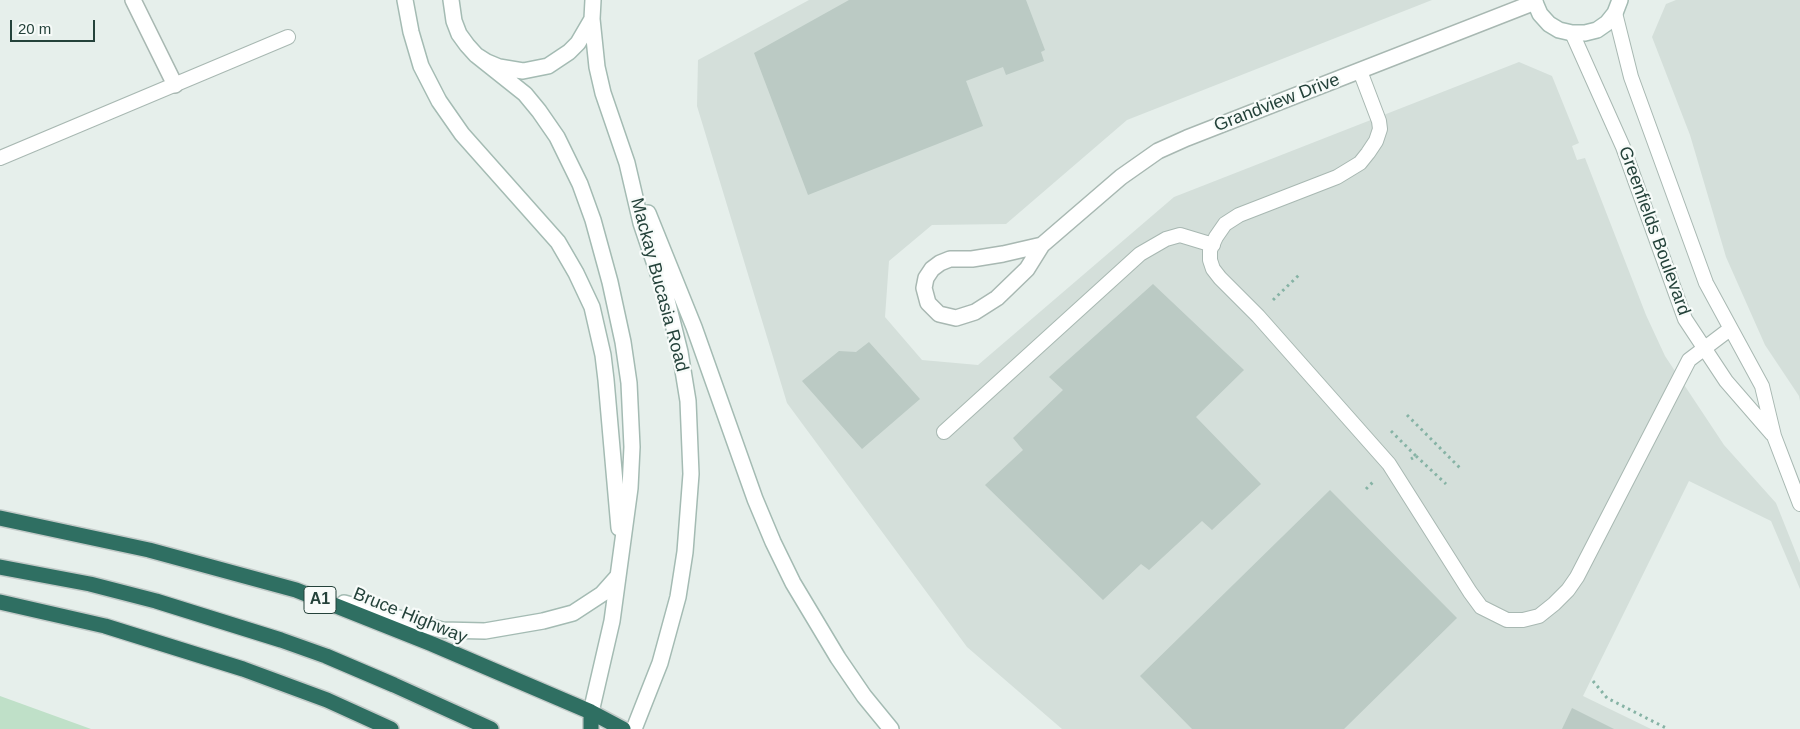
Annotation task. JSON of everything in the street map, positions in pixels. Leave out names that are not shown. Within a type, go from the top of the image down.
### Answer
[{"type":"highway","name":"Bruce Highway","points":[[0,518],[149,550],[296,590],[432,644],[591,712],[623,729]]},
{"type":"highway","points":[[0,567],[82,582],[138,596],[280,640],[385,681],[491,729]]},
{"type":"highway","points":[[0,602],[105,626],[234,666],[327,700],[391,729]]},
{"type":"highway","points":[[591,712],[591,729]]},
{"type":"main road","points":[[133,0],[175,85]]},
{"type":"main road","points":[[296,590],[442,630],[484,632],[574,613],[602,594],[620,567],[606,380],[603,355],[592,307],[580,279],[558,242],[462,134],[443,108],[421,66],[411,32],[405,0]]},
{"type":"main road","points":[[446,0],[459,34],[467,45],[525,94],[554,132],[580,184],[603,256],[621,332],[629,383],[632,447],[630,488],[612,621],[591,712]]},
{"type":"main road","points":[[451,0],[454,21]]},
{"type":"main road","points":[[476,54],[487,62],[511,70],[536,70],[548,66],[574,48],[584,33],[592,11],[604,0]]},
{"type":"main road","points":[[1534,1],[1540,14],[1548,24],[1572,34],[1597,30],[1607,22],[1618,6]]},
{"type":"main road","name":"Grandview Drive","points":[[1042,245],[972,259],[950,259],[940,263],[932,268],[925,283],[928,303],[939,314],[950,318],[961,317],[975,312],[997,298],[1027,270],[1042,245],[1121,177],[1158,151],[1534,1]]},
{"type":"main road","name":"Mackay Bucasia Road","points":[[592,11],[597,67],[601,86],[624,154],[641,223],[667,300],[680,352],[688,401],[691,474],[685,552],[678,597],[660,664],[634,729]]},
{"type":"main road","points":[[624,154],[694,327],[752,490],[773,542],[794,583],[838,658],[864,696],[891,729]]},
{"type":"lane","name":"Greenfields Boulevard","points":[[1618,6],[1631,77],[1706,283],[1762,386],[1774,436]]},
{"type":"lane","name":"Greenfields Boulevard","points":[[1572,34],[1623,147],[1685,319],[1726,380],[1774,436]]},
{"type":"lane","points":[[0,158],[288,37]]},
{"type":"lane","points":[[1360,70],[1377,112],[1380,129],[1376,140],[1360,163],[1337,177],[1239,215],[1226,224],[1216,237],[1210,250],[1210,260],[1213,269],[1220,278],[1262,321],[1389,464],[1481,607],[1507,620],[1523,620],[1539,616],[1568,590],[1582,568],[1689,360],[1730,328]]},
{"type":"lane","points":[[944,432],[1140,254],[1166,239],[1180,235],[1213,245]]},
{"type":"lane","points":[[1774,436],[1800,504]]},
{"type":"path","points":[[1271,303],[1300,274]]},
{"type":"path","points":[[1407,415],[1461,469]]},
{"type":"path","points":[[1416,456],[1446,484]]},
{"type":"path","points":[[1593,681],[1607,698],[1668,729]]},
{"type":"shaded area","points":[[809,0],[1432,0],[1127,120],[1006,224],[932,225],[889,261],[885,317],[922,360],[978,365],[1174,197],[1519,62],[1552,76],[1579,143],[1572,146],[1577,160],[1585,158],[1646,315],[1665,356],[1724,445],[1776,503],[1800,563],[1800,589],[1771,521],[1689,481],[1583,696],[1651,729],[1062,729],[967,647],[787,403],[697,106],[698,60]]},
{"type":"shaded area","points":[[1676,0],[1800,0],[1800,401],[1799,396],[1765,345],[1726,257],[1690,135],[1652,37],[1666,4]]},
{"type":"green space","points":[[0,696],[91,729],[0,729]]},
{"type":"building","points":[[849,0],[1026,0],[1045,50],[1041,52],[1044,61],[1006,75],[1003,67],[966,81],[983,126],[808,195],[754,53]]},
{"type":"building","points":[[1153,284],[1244,370],[1196,417],[1261,484],[1212,530],[1202,521],[1149,570],[1141,564],[1103,600],[985,485],[1023,450],[1013,438],[1063,390],[1049,377]]},
{"type":"building","points":[[869,342],[920,399],[862,449],[802,381],[839,351],[856,352]]},
{"type":"building","points":[[1330,490],[1457,618],[1344,729],[1192,729],[1140,676]]},
{"type":"building","points":[[1572,708],[1614,729],[1562,729]]}]
